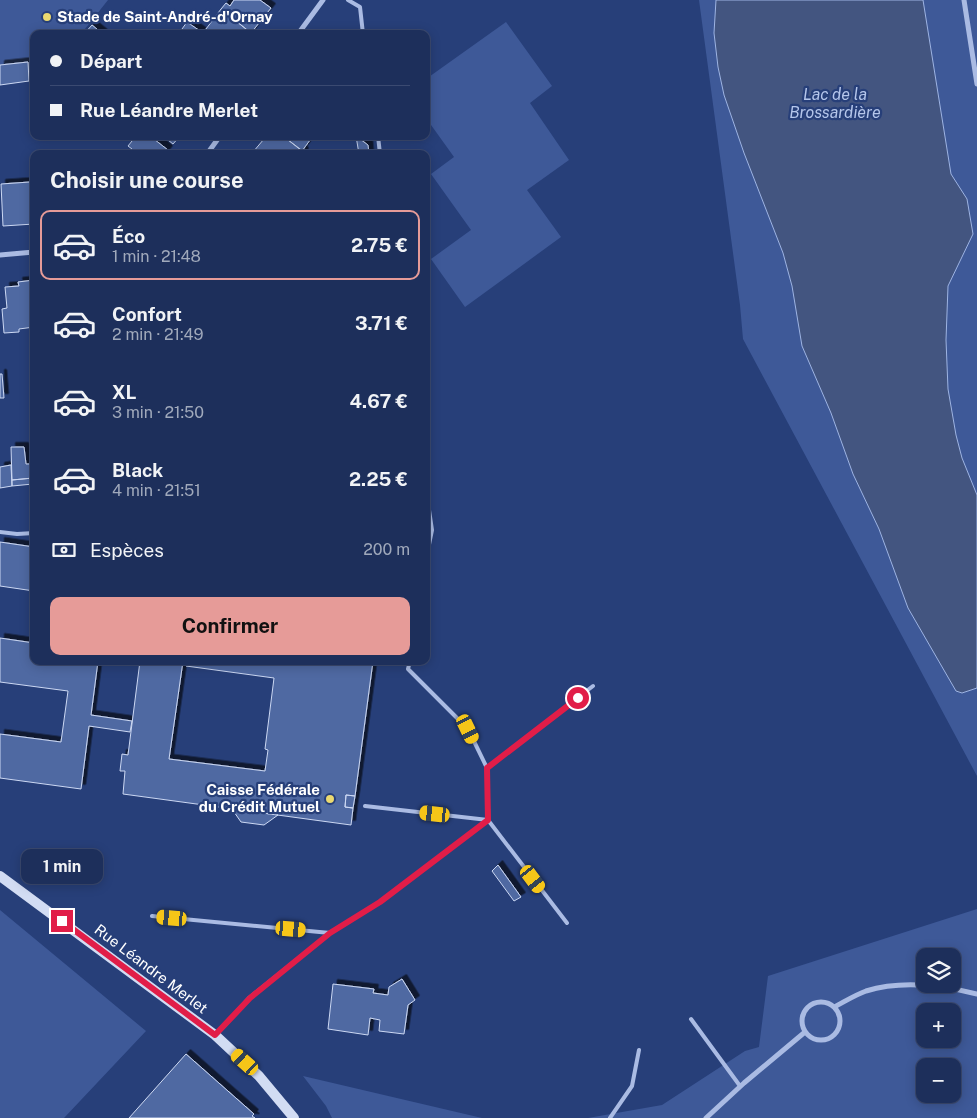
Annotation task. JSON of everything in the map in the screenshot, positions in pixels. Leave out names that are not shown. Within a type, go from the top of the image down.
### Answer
[{"type":"street","points":[[301,30],[323,0]]},
{"type":"street","points":[[964,0],[977,84]]},
{"type":"street","points":[[0,255],[30,252]]},
{"type":"street","name":"Rue Léandre Merlet","points":[[0,876],[215,1035],[260,1076],[294,1118]]},
{"type":"street","points":[[834,1007],[864,992],[892,985],[921,985],[977,994]]},
{"type":"street","points":[[823,1001],[834,1007],[840,1018],[840,1025],[833,1036],[821,1040],[814,1039],[805,1032],[801,1020],[806,1008],[823,1001]]},
{"type":"street","points":[[706,1118],[740,1086],[805,1032]]},
{"type":"lane","points":[[348,0],[360,7],[363,30]]},
{"type":"lane","points":[[430,517],[432,530],[430,540]]},
{"type":"lane","points":[[0,532],[30,533]]},
{"type":"lane","points":[[409,665],[408,669],[468,729],[487,768],[488,820],[567,923]]},
{"type":"lane","points":[[487,768],[593,686]]},
{"type":"lane","points":[[365,806],[488,820]]},
{"type":"lane","points":[[215,1035],[250,998],[330,933],[380,902],[488,820]]},
{"type":"lane","points":[[152,916],[330,933]]},
{"type":"lane","points":[[691,1020],[740,1086]]},
{"type":"lane","points":[[610,1118],[632,1086],[639,1050]]},
{"type":"shaded area","name":"Stade de Saint-André-d'Ornay","points":[[0,0],[108,0],[84,30],[30,30],[30,61],[0,65]]},
{"type":"shaded area","name":"Lac de la Brossardière","points":[[699,0],[977,0],[977,776],[743,339]]},
{"type":"shaded area","points":[[506,22],[552,86],[530,103],[569,160],[527,190],[561,237],[465,307],[431,259],[471,230],[431,174],[454,157],[430,124],[430,76]]},
{"type":"shaded area","points":[[977,909],[977,1118],[588,1118],[662,1105],[745,1051],[759,1047],[768,976]]},
{"type":"shaded area","points":[[0,910],[146,1031],[64,1118],[0,1118]]},
{"type":"shaded area","points":[[303,1076],[482,1118],[332,1118],[326,1106]]},
{"type":"water","name":"Lac de la Brossardière","points":[[716,0],[923,0],[951,174],[967,199],[973,234],[948,286],[946,340],[948,389],[956,435],[962,458],[977,495],[977,688],[962,693],[956,691],[908,608],[879,529],[853,474],[831,413],[802,346],[792,286],[783,253],[744,153],[724,95],[714,33]]},
{"type":"building","points":[[234,0],[260,0],[271,8],[253,30],[247,30],[221,9],[226,3],[230,6]]},
{"type":"building","points":[[221,9],[247,30],[205,30]]},
{"type":"building","points":[[187,22],[199,30],[183,30],[182,29]]},
{"type":"building","points":[[92,25],[98,30],[88,30]]},
{"type":"building","points":[[28,62],[29,81],[0,85],[0,65]]},
{"type":"building","points":[[133,140],[155,140],[168,150],[131,150],[128,146]]},
{"type":"building","points":[[168,140],[176,140],[173,144]]},
{"type":"building","points":[[263,140],[288,140],[301,150],[255,150]]},
{"type":"building","points":[[288,140],[310,140],[301,150]]},
{"type":"building","points":[[357,140],[361,140],[368,145],[369,150],[358,150]]},
{"type":"building","points":[[30,182],[30,224],[3,226],[1,184]]},
{"type":"building","points":[[30,280],[30,328],[19,329],[19,332],[4,333],[2,309],[7,308],[5,287],[19,286],[18,282]]},
{"type":"building","points":[[0,374],[2,374],[4,398],[0,398]]},
{"type":"building","points":[[11,447],[24,447],[26,464],[30,464],[30,478],[12,480]]},
{"type":"building","points":[[11,465],[12,486],[0,488],[0,467]]},
{"type":"building","points":[[30,478],[30,484],[12,486],[12,480]]},
{"type":"building","points":[[0,542],[30,546],[30,590],[0,586]]},
{"type":"building","points":[[0,638],[30,642],[30,665],[97,665],[91,715],[132,721],[130,732],[89,726],[81,789],[0,778],[0,734],[61,742],[68,691],[0,682]]},
{"type":"building","points":[[139,665],[182,665],[169,759],[265,771],[268,750],[265,749],[274,678],[186,665],[372,665],[355,796],[346,795],[345,807],[353,808],[351,825],[123,794],[125,771],[120,771],[122,754],[128,755]]},
{"type":"building","points":[[346,795],[355,796],[353,808],[345,807]]},
{"type":"building","points":[[232,809],[278,815],[264,825],[241,822]]},
{"type":"building","points":[[498,865],[521,897],[514,901],[492,871]]},
{"type":"building","points":[[402,979],[415,1000],[408,1005],[404,1034],[379,1031],[380,1020],[370,1018],[368,1035],[328,1029],[333,984],[374,989],[373,993],[388,995],[389,987]]},
{"type":"building","points":[[186,1054],[254,1114],[252,1116],[255,1118],[129,1118]]},
{"type":"place","name":"Stade de Saint-André-d'Ornay","points":[[47,17]]},
{"type":"place","name":"Caisse Fédérale du Crédit Mutuel","points":[[330,799]]},
{"type":"route","points":[[62,921],[215,1035],[250,998],[330,933],[380,902],[488,820],[487,768],[578,698]]}]
